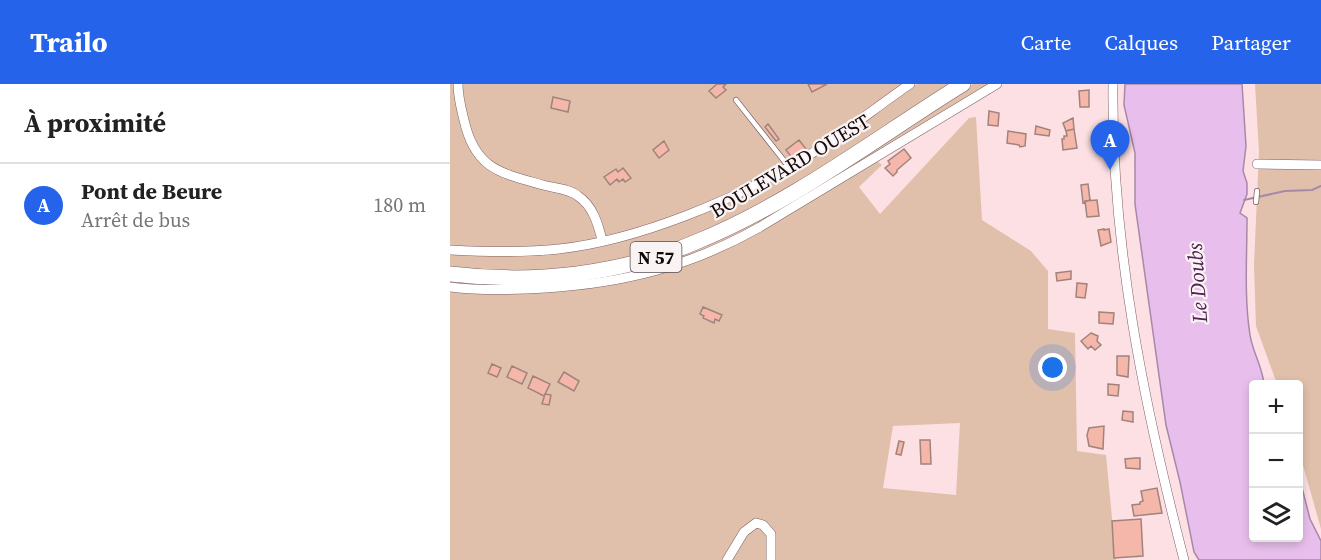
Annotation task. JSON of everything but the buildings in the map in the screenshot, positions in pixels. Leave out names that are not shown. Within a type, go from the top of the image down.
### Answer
[{"type":"main road","name":"BOULEVARD OUEST","points":[[450,274],[499,278],[562,276],[616,268],[679,249],[734,225],[773,204],[963,84]]},
{"type":"street","points":[[458,84],[466,131],[472,148],[479,157],[506,175],[577,194],[592,213],[602,240]]},
{"type":"street","points":[[450,250],[505,253],[561,249],[633,233],[678,218],[789,167],[910,84]]},
{"type":"street","points":[[450,287],[494,290],[587,285],[630,278],[682,264],[720,249],[760,227],[997,84]]},
{"type":"street","points":[[1113,84],[1118,214],[1132,317],[1154,437],[1184,560]]},
{"type":"street","points":[[1257,164],[1321,165]]},
{"type":"street","points":[[727,560],[744,532],[756,523],[763,525],[771,534],[771,560]]},
{"type":"lane","points":[[736,99],[789,167]]},
{"type":"lane","points":[[1256,202],[1257,190]]},
{"type":"shaded area","points":[[450,84],[903,84],[780,168],[667,218],[598,238],[562,244],[489,248],[450,245]]},
{"type":"shaded area","points":[[917,84],[953,84],[774,197],[733,220],[640,256],[589,267],[546,271],[487,272],[450,267],[450,253],[602,244],[791,170]]},
{"type":"shaded area","points":[[973,84],[992,84],[737,237],[683,261],[629,275],[503,287],[450,284],[450,279],[480,282],[695,249]]},
{"type":"shaded area","points":[[1255,84],[1321,84],[1321,529],[1303,465],[1303,380],[1276,380],[1256,326],[1254,265],[1259,152]]},
{"type":"shaded area","points":[[976,117],[982,220],[1031,251],[1048,271],[1048,329],[1075,333],[1077,451],[1106,455],[1116,560],[450,560],[450,289],[603,286],[643,278],[700,261],[765,228],[877,161],[882,165],[859,187],[880,214],[969,118]],"holes":[[[960,423],[956,495],[883,488],[893,426]]]},
{"type":"water","name":"Le Doubs","points":[[1125,84],[1242,84],[1246,146],[1243,171],[1247,183],[1247,194],[1240,213],[1247,218],[1248,321],[1253,348],[1263,380],[1249,380],[1249,542],[1303,542],[1303,492],[1310,519],[1321,541],[1321,560],[1199,560],[1194,552],[1166,425],[1135,204],[1135,153],[1124,105]]},
{"type":"waterway","points":[[1244,200],[1285,191],[1312,190],[1321,186]]},
{"type":"place","name":"Pont de Beure","points":[[1110,170]]}]
